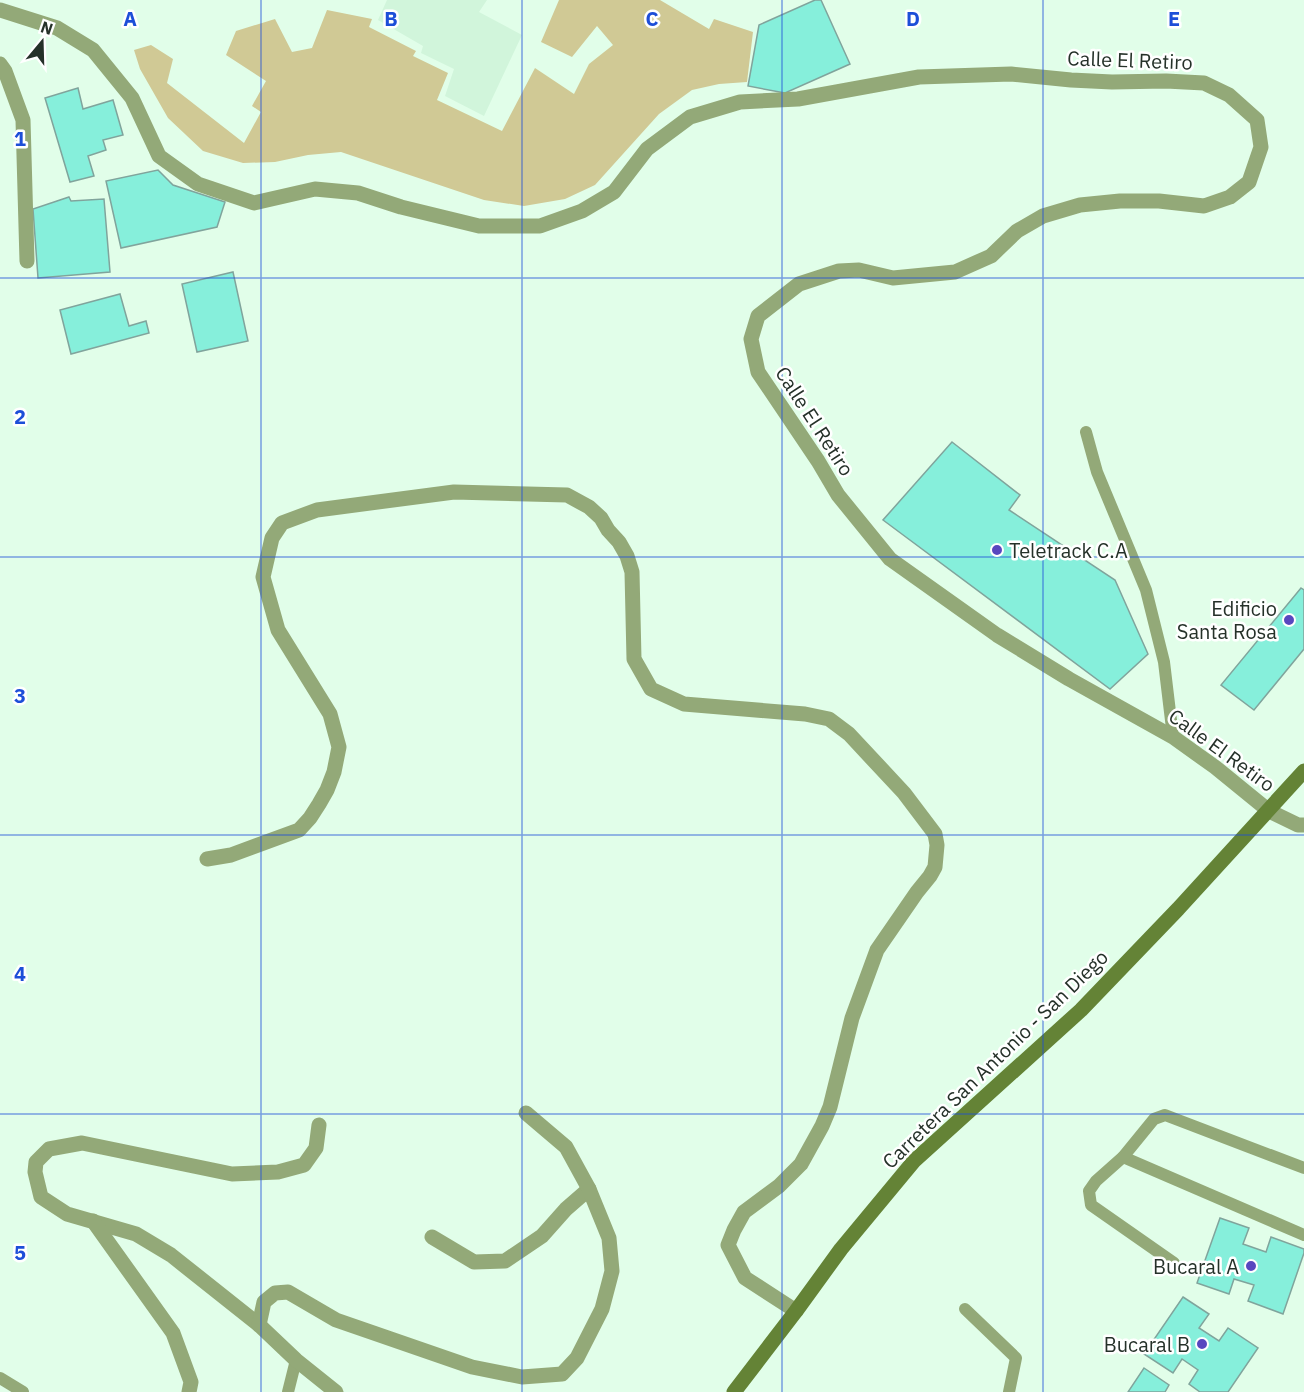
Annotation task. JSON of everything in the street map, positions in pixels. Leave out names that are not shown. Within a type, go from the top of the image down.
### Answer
[{"type":"street","name":"Calle El Retiro","points":[[0,10],[57,28],[93,50],[132,98],[159,156],[198,184],[254,203],[315,189],[358,194],[479,226],[540,226],[582,211],[614,192],[646,149],[690,117],[740,102],[798,99],[919,77],[1011,74],[1071,80],[1166,81],[1204,84],[1229,95],[1257,120],[1261,147],[1249,182],[1230,197],[1204,206],[1159,201],[1120,201],[1080,205],[1043,216],[1017,231],[991,256],[956,272],[893,278],[859,270],[839,272],[799,284],[758,316],[751,339],[758,372],[838,495],[890,559],[997,635],[1069,680],[1173,737],[1215,767],[1269,811],[1298,825],[1304,825]]},
{"type":"street","points":[[0,64],[5,71],[23,120],[27,261]]},
{"type":"street","points":[[207,859],[231,855],[299,830],[320,804],[334,772],[339,747],[330,714],[278,630],[263,577],[272,538],[282,524],[317,510],[454,492],[567,495],[589,507],[601,518],[627,556],[632,572],[634,659],[651,689],[684,704],[805,714],[829,719],[849,734],[887,773],[935,834],[937,856],[935,867],[877,951],[864,983],[852,1018],[830,1107],[822,1126],[801,1164],[779,1186],[744,1212],[728,1245],[745,1278],[796,1311]]},
{"type":"street","name":"Carretera San Antonio - San Diego","points":[[734,1392],[840,1249],[914,1161],[1081,1010],[1304,772]]},
{"type":"street","points":[[259,1325],[264,1302],[275,1293],[288,1292],[336,1320],[472,1367],[522,1377],[562,1374],[576,1358],[602,1309],[612,1271],[609,1238],[590,1189],[566,1146],[526,1113]]},
{"type":"street","points":[[319,1125],[316,1148],[304,1165],[278,1172],[232,1174],[82,1143],[49,1149],[36,1162],[35,1172],[41,1197],[67,1214],[136,1234],[171,1255],[259,1325],[296,1360],[336,1392]]},
{"type":"street","points":[[432,1238],[474,1262],[505,1262],[542,1236],[566,1209],[590,1189]]},
{"type":"street","points":[[93,1221],[173,1334],[191,1382],[189,1392]]},
{"type":"lane","points":[[1086,432],[1097,472],[1146,590],[1164,662],[1173,737]]},
{"type":"lane","points":[[1174,1263],[1091,1205],[1089,1191],[1096,1181],[1123,1157],[1154,1119],[1165,1115],[1304,1168]]},
{"type":"lane","points":[[1123,1157],[1304,1235]]},
{"type":"lane","points":[[965,1310],[1016,1358],[1009,1392]]},
{"type":"lane","points":[[288,1392],[296,1360]]},
{"type":"lane","points":[[0,1378],[23,1392]]},
{"type":"shaded area","points":[[387,0],[487,0],[479,12],[522,35],[484,116],[445,96],[454,69],[421,53],[423,46],[378,20]]},
{"type":"shaded area","points":[[559,0],[660,0],[709,29],[714,19],[753,32],[747,82],[719,84],[692,90],[659,114],[595,185],[565,199],[524,206],[484,200],[341,152],[308,155],[275,162],[243,163],[203,151],[168,118],[140,69],[134,50],[151,45],[173,59],[167,83],[244,143],[261,112],[252,106],[266,81],[226,55],[236,31],[275,19],[292,52],[312,48],[327,10],[372,19],[369,27],[416,51],[413,56],[448,73],[437,100],[502,131],[535,68],[574,94],[589,64],[613,45],[597,26],[572,57],[541,42]]},
{"type":"building","points":[[815,0],[821,0],[850,64],[785,93],[748,86],[759,25]]},
{"type":"building","points":[[78,88],[83,109],[113,100],[123,135],[103,140],[106,150],[88,156],[94,176],[70,182],[45,98]]},
{"type":"building","points":[[158,170],[173,185],[225,202],[217,227],[121,248],[106,181]]},
{"type":"building","points":[[69,197],[71,201],[104,199],[110,272],[38,278],[33,209]]},
{"type":"building","points":[[233,272],[248,341],[197,352],[182,284]]},
{"type":"building","points":[[120,294],[129,326],[146,321],[149,333],[71,354],[60,310]]},
{"type":"building","name":"Teletrack C.A","points":[[952,442],[1020,495],[1009,510],[1115,580],[1148,654],[1110,689],[883,520]]},
{"type":"building","name":"Edificio Santa Rosa","points":[[1301,588],[1304,590],[1304,649],[1254,710],[1221,685]]},
{"type":"building","name":"Bucaral A","points":[[1220,1218],[1249,1228],[1243,1244],[1266,1252],[1271,1237],[1304,1249],[1283,1314],[1248,1301],[1254,1285],[1234,1279],[1229,1294],[1197,1283]]},
{"type":"building","name":"Bucaral B","points":[[1183,1297],[1209,1314],[1199,1328],[1219,1341],[1228,1328],[1258,1348],[1228,1392],[1200,1392],[1189,1384],[1198,1370],[1182,1359],[1173,1373],[1144,1354]]},
{"type":"building","points":[[1144,1368],[1169,1385],[1165,1392],[1128,1392]]},
{"type":"place","name":"Teletrack C.A","points":[[997,550]]},
{"type":"place","name":"Edificio Santa Rosa","points":[[1289,620]]},
{"type":"place","name":"Bucaral A","points":[[1251,1266]]},
{"type":"place","name":"Bucaral B","points":[[1202,1344]]}]
